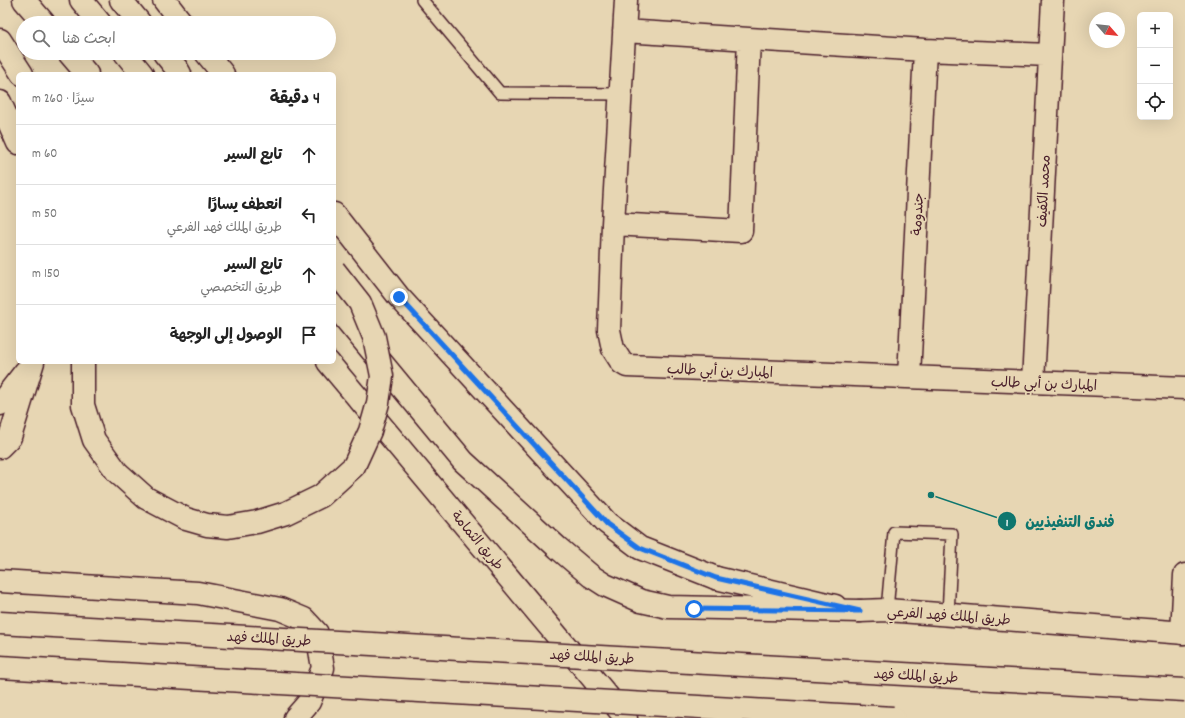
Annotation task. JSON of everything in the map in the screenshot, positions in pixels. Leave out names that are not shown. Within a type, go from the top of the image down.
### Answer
[{"type":"main road","points":[[24,0],[38,16]]},
{"type":"main road","points":[[121,0],[134,16]]},
{"type":"main road","points":[[164,0],[177,16]]},
{"type":"main road","name":"المبارك بن أبي طالب","points":[[626,0],[613,224],[610,342],[616,355],[627,366],[1185,388]]},
{"type":"main road","name":"محمد الكفيف","points":[[1033,382],[1053,0]]},
{"type":"main road","points":[[624,31],[925,50],[1050,55]]},
{"type":"main road","points":[[613,224],[741,231],[749,39]]},
{"type":"main road","points":[[0,40],[21,72]]},
{"type":"main road","name":"جندومة","points":[[909,377],[925,50]]},
{"type":"main road","points":[[75,60],[84,72]]},
{"type":"main road","points":[[131,60],[140,72]]},
{"type":"main road","points":[[212,60],[221,72]]},
{"type":"main road","points":[[0,102],[16,138]]},
{"type":"main road","name":"طريق الملك فهد الفرعي","points":[[336,217],[399,297],[607,524],[640,548],[716,578],[860,611],[887,610],[1183,633]]},
{"type":"main road","points":[[83,364],[83,405],[94,440],[117,472],[146,498],[186,520],[207,525],[228,527],[257,522],[286,513],[321,496],[354,466],[370,431],[378,403],[382,376],[374,337],[360,303],[336,273]]},
{"type":"main road","points":[[336,307],[464,461],[558,548],[591,576],[605,585],[641,602],[668,607],[694,609],[860,611]]},
{"type":"main road","points":[[0,404],[31,364]]},
{"type":"main road","points":[[0,447],[10,437],[32,364]]},
{"type":"main road","name":"طريق الثمامة","points":[[330,364],[626,718]]},
{"type":"main road","points":[[1183,633],[1185,575]]},
{"type":"main road","points":[[0,581],[198,593],[280,609],[304,619],[317,633],[323,668],[309,702],[295,718]]},
{"type":"main road","name":"طريق الملك فهد","points":[[0,623],[1185,690]]},
{"type":"main road","points":[[0,667],[893,718]]},
{"type":"lane","points":[[422,0],[500,93],[620,94]]},
{"type":"lane","points":[[887,610],[894,532],[952,534],[948,615]]},
{"type":"place","name":"فندق التنفيذيين","points":[[931,495]]},
{"type":"route","points":[[399,297],[607,524],[640,548],[716,578],[860,611],[694,609]]}]
